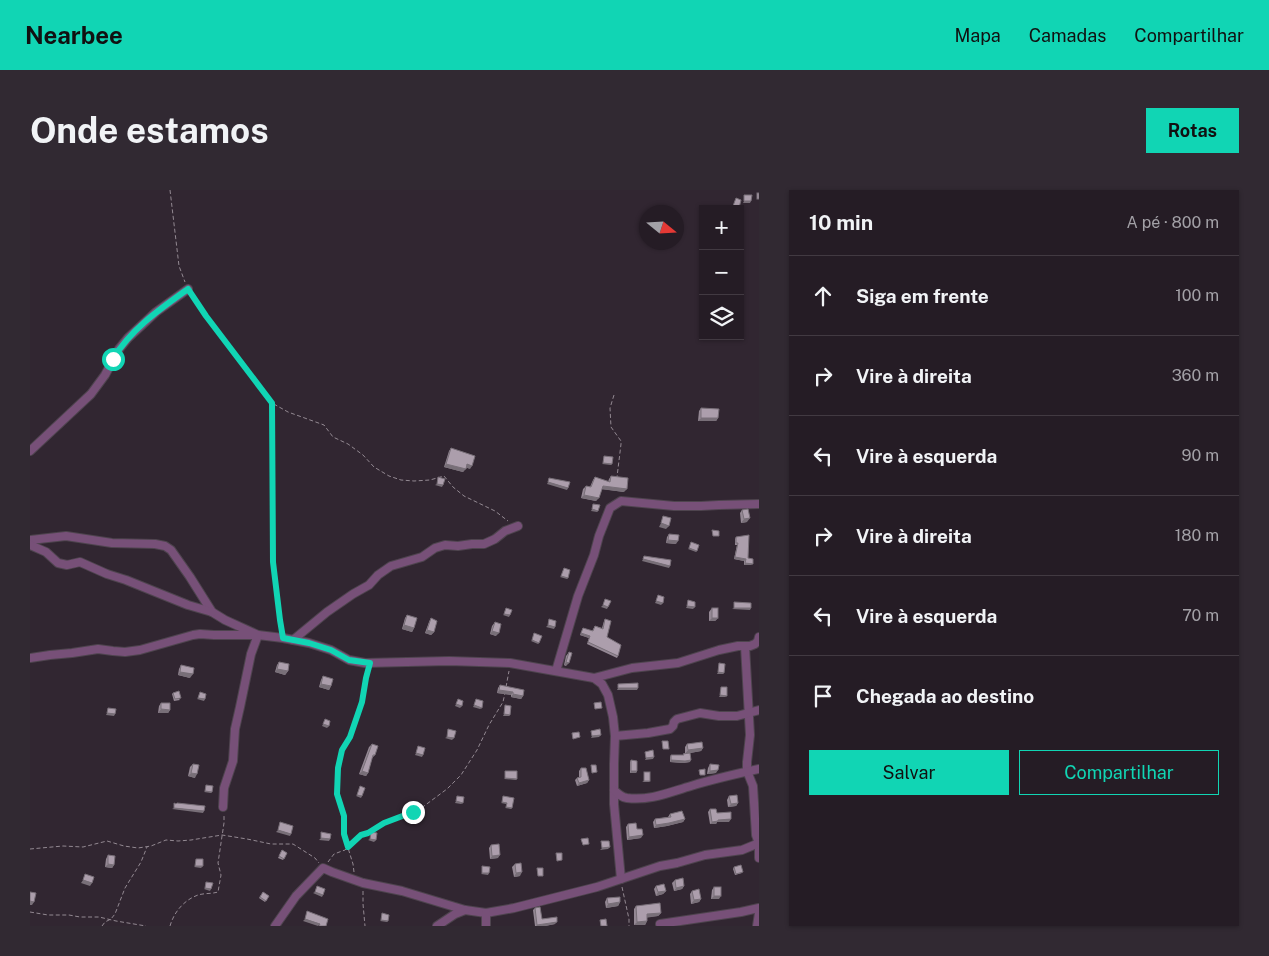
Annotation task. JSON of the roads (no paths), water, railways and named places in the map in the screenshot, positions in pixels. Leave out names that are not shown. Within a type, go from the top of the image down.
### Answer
[{"type":"street","points":[[30,451],[91,394],[105,375],[119,348],[128,338],[156,312],[188,289]]},
{"type":"street","points":[[556,670],[578,596],[610,508],[621,501],[674,506],[759,504]]},
{"type":"street","points":[[293,640],[327,612],[369,585],[378,574],[391,566],[422,557],[435,548],[445,545],[484,544],[495,539],[505,531],[518,526]]},
{"type":"street","points":[[30,540],[66,536],[112,543],[165,546],[171,550],[212,612]]},
{"type":"street","points":[[30,546],[46,552],[58,562],[67,565],[80,562],[188,605],[212,612],[258,635]]},
{"type":"street","points":[[30,658],[98,648],[124,652],[140,650],[200,634],[258,635],[309,643],[331,650],[349,660],[370,663],[449,661],[510,663],[594,678],[602,684],[608,695],[614,717],[614,804],[620,879]]},
{"type":"street","points":[[223,807],[224,788],[233,761],[235,729],[251,654],[258,635]]},
{"type":"street","points":[[594,678],[632,668],[678,663],[719,650],[755,644],[759,637]]},
{"type":"street","points":[[745,646],[750,735],[746,762],[747,771],[753,786],[759,858]]},
{"type":"street","points":[[615,736],[670,729],[678,719],[700,713],[737,716],[759,710]]},
{"type":"street","points":[[614,790],[627,798],[663,795],[690,786],[759,769]]},
{"type":"street","points":[[275,926],[296,896],[323,868],[359,881],[402,891],[465,910],[486,913],[514,908],[597,887],[660,866],[704,855],[742,850],[759,843]]},
{"type":"street","points":[[660,924],[759,908]]},
{"type":"street","points":[[437,926],[465,910]]},
{"type":"street","points":[[486,913],[486,926]]},
{"type":"street","points":[[757,926],[759,913]]}]
